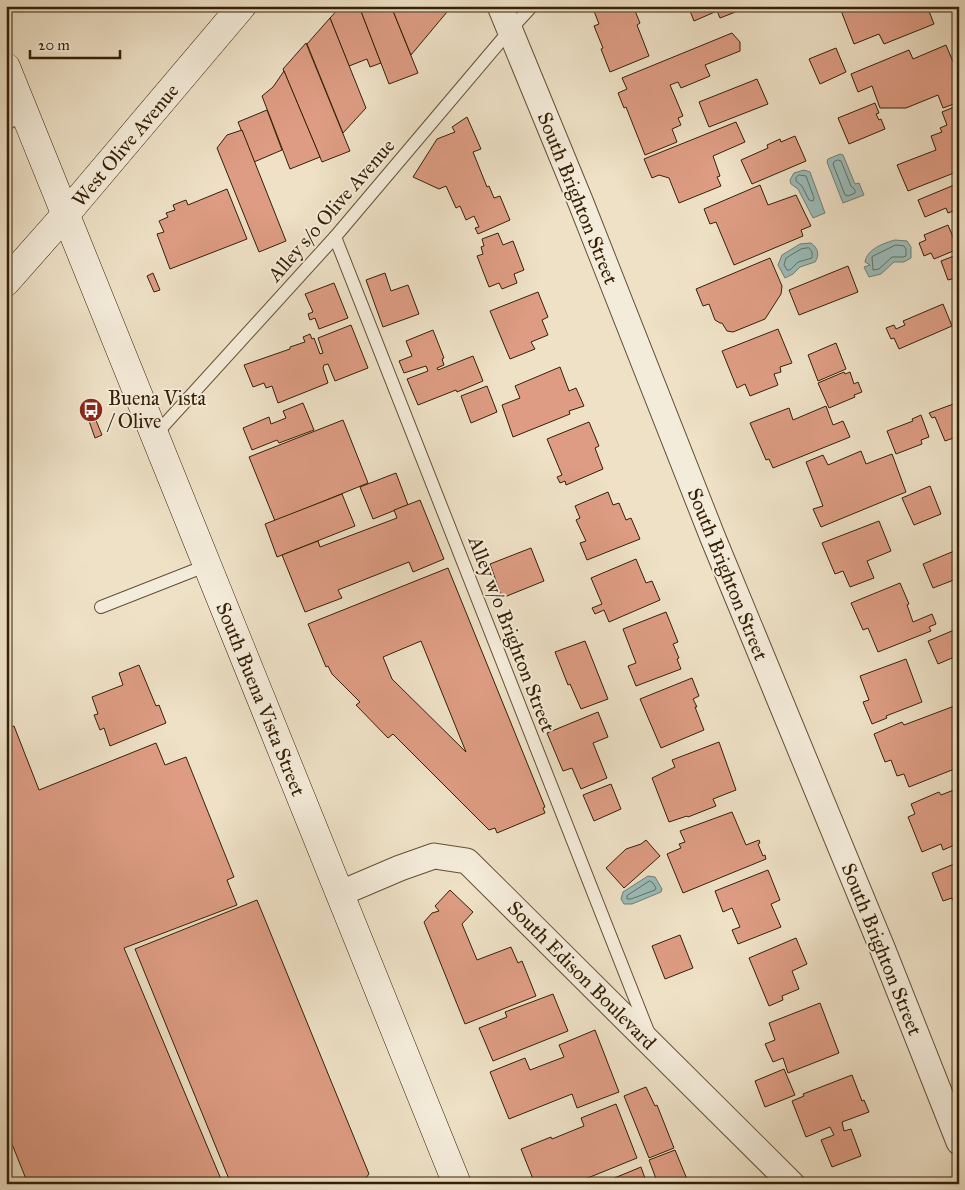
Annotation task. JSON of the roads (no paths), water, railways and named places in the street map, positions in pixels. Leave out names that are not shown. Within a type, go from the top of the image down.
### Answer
[{"type":"main road","name":"West Olive Avenue","points":[[6,282],[242,6]]},
{"type":"main road","name":"South Buena Vista Street","points":[[6,67],[16,119],[66,214],[457,1184]]},
{"type":"street","name":"South Brighton Street","points":[[500,6],[713,538],[883,950],[959,1142]]},
{"type":"street","name":"South Edison Boulevard","points":[[339,894],[434,856],[466,861],[792,1184]]},
{"type":"lane","name":"Alley s/o Olive Avenue","points":[[155,435],[336,237],[532,6]]},
{"type":"lane","name":"Alley w/o Brighton Street","points":[[336,237],[654,1046]]},
{"type":"lane","points":[[101,607],[208,565]]},
{"type":"water","points":[[840,154],[843,155],[855,184],[859,183],[864,195],[843,203],[827,162],[828,159]]},
{"type":"water","points":[[804,170],[810,172],[825,213],[813,218],[798,189],[791,184],[790,180],[794,173]]},
{"type":"water","points":[[895,240],[907,241],[911,247],[911,258],[904,262],[894,262],[881,274],[869,277],[864,267],[870,265],[865,262],[866,257],[872,250]]},
{"type":"water","points":[[811,243],[818,252],[815,262],[800,267],[793,274],[785,278],[778,265],[782,255],[800,244]]},
{"type":"water","points":[[648,876],[655,877],[662,889],[661,892],[632,904],[624,904],[621,899],[623,892]]},
{"type":"place","name":"Buena Vista / Olive","points":[[91,410]]}]
